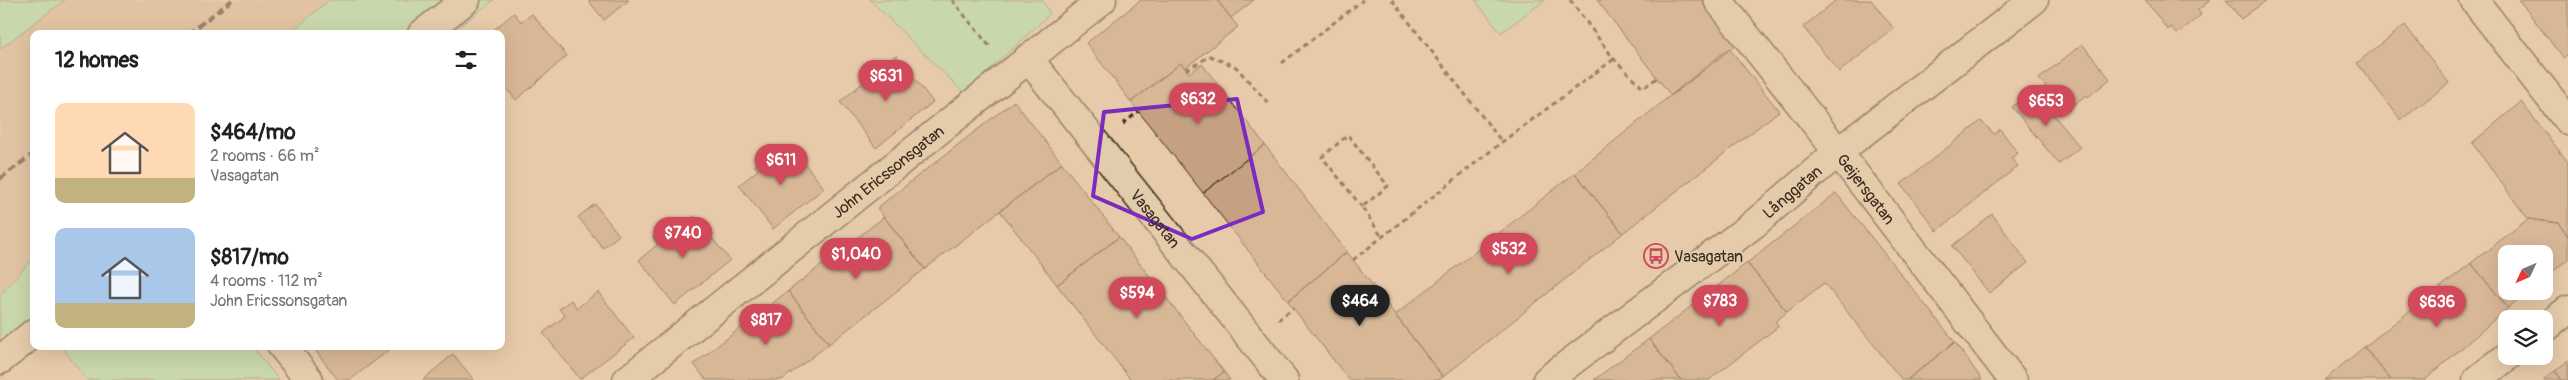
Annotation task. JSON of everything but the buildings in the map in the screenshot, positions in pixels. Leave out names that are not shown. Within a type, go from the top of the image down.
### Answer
[{"type":"street","points":[[427,30],[466,0]]},
{"type":"street","name":"John Ericssonsgatan","points":[[627,380],[1102,0]]},
{"type":"street","name":"Geijersgatan","points":[[1718,0],[1838,152],[2013,380]]},
{"type":"street","name":"Långgatan","points":[[1547,380],[1754,224],[1838,152],[2034,0]]},
{"type":"street","points":[[2474,0],[2568,121]]},
{"type":"street","name":"Vasagatan","points":[[1019,65],[1284,380]]},
{"type":"street","points":[[2553,322],[2568,310]]},
{"type":"street","points":[[0,360],[30,336]]},
{"type":"street","points":[[285,350],[309,380]]},
{"type":"street","points":[[2477,380],[2498,364]]},
{"type":"path","points":[[952,0],[971,21],[1019,65]]},
{"type":"path","points":[[1282,63],[1363,0]]},
{"type":"path","points":[[1392,0],[1502,142]]},
{"type":"path","points":[[1570,0],[1614,59],[1643,88],[1657,78]]},
{"type":"path","points":[[1186,70],[1210,56],[1236,67],[1270,105]]},
{"type":"path","points":[[1353,260],[1502,142],[1614,59]]},
{"type":"path","points":[[1362,208],[1388,186],[1348,135],[1322,157],[1382,237]]},
{"type":"highlighted area","points":[[1237,99],[1263,212],[1192,239],[1093,196],[1104,112]]},
{"type":"shaded area","points":[[65,0],[329,0],[294,30],[30,30],[30,261],[0,295],[0,49]]},
{"type":"green space","points":[[0,0],[65,0],[0,49]]},
{"type":"green space","points":[[329,0],[494,0],[454,30],[294,30]]},
{"type":"green space","points":[[870,0],[1042,0],[1050,14],[964,93]]},
{"type":"green space","points":[[1475,0],[1545,0],[1501,33]]},
{"type":"green space","points":[[30,261],[30,350],[36,350],[0,377],[0,295]]},
{"type":"green space","points":[[64,350],[255,350],[279,380],[87,380]]},
{"type":"railway","points":[[193,30],[232,0]]},
{"type":"railway","points":[[0,179],[30,156]]},
{"type":"place","name":"Vasagatan","points":[[1656,256]]}]
